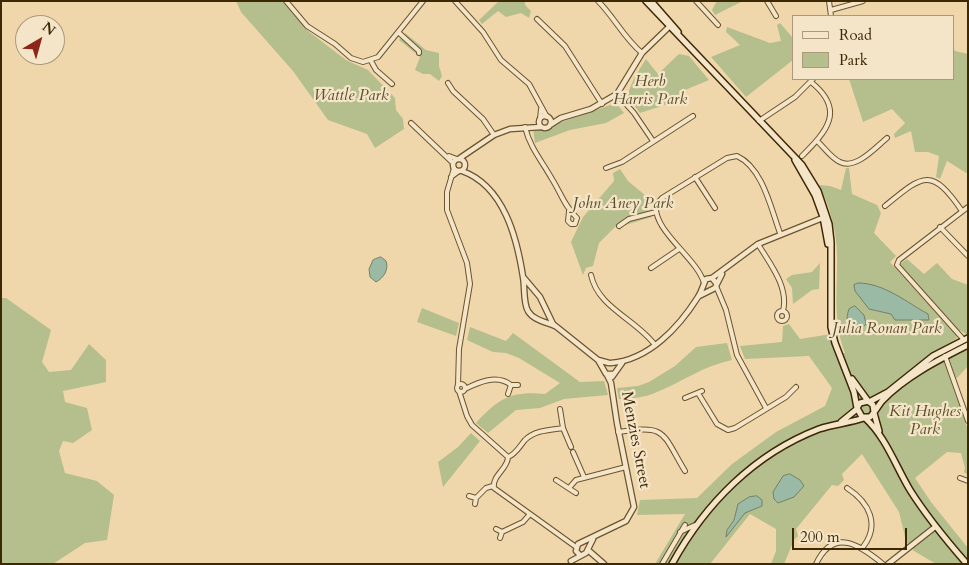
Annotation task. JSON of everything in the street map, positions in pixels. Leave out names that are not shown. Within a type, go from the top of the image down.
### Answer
[{"type":"main road","points":[[646,1],[671,25]]},
{"type":"main road","points":[[651,1],[696,54],[794,158],[815,194],[830,233],[831,327],[842,364],[854,392],[857,409],[860,416],[879,434],[909,489],[935,527],[967,564]]},
{"type":"main road","points":[[839,423],[857,409],[860,403],[869,402],[888,392],[923,363],[967,342]]},
{"type":"main road","points":[[672,564],[695,525],[721,495],[763,459],[800,438],[839,423],[864,418],[874,412],[883,401],[904,384],[944,354]]},
{"type":"main road","points":[[842,364],[860,393],[873,405],[879,434]]},
{"type":"street","points":[[286,1],[307,26],[335,44],[351,58],[362,62],[378,57],[423,1]]},
{"type":"street","points":[[455,1],[483,32],[501,60],[529,84],[548,117],[550,125]]},
{"type":"street","points":[[598,1],[628,40],[642,53]]},
{"type":"street","points":[[696,1],[718,25]]},
{"type":"street","points":[[767,1],[776,16]]},
{"type":"street","points":[[828,1],[831,15]]},
{"type":"street","points":[[831,10],[863,1]]},
{"type":"street","points":[[537,19],[565,46],[602,104]]},
{"type":"street","points":[[458,159],[494,135],[531,126],[546,128],[560,118],[602,104],[616,94],[642,53],[671,25]]},
{"type":"street","points":[[398,32],[419,53]]},
{"type":"street","points":[[371,60],[376,70],[392,84]]},
{"type":"street","points":[[759,121],[795,97],[812,80],[823,93],[829,106],[829,121],[826,129],[802,156]]},
{"type":"street","points":[[448,83],[453,91],[483,118],[494,135]]},
{"type":"street","points":[[616,94],[634,113],[653,141]]},
{"type":"street","points":[[541,107],[541,127]]},
{"type":"street","points":[[606,168],[622,162],[693,116]]},
{"type":"street","points":[[531,126],[548,117],[560,118]]},
{"type":"street","points":[[411,123],[447,155],[457,168],[472,174]]},
{"type":"street","points":[[525,127],[533,150],[554,181],[569,211]]},
{"type":"street","points":[[817,140],[838,161],[849,164],[856,162],[887,138]]},
{"type":"street","points":[[457,168],[466,164],[471,152]]},
{"type":"street","points":[[447,155],[466,164],[472,174],[489,189],[506,215],[515,238],[523,275],[527,310],[535,318],[555,326]]},
{"type":"street","points":[[766,408],[736,355],[726,310],[716,285],[711,278],[700,272],[679,249],[656,212],[656,205],[662,198],[730,156],[741,157],[760,182],[780,233]]},
{"type":"street","points":[[458,159],[457,168],[447,192],[447,210],[467,263],[470,284],[470,298],[459,349],[459,377],[467,416],[472,426],[508,457]]},
{"type":"street","points":[[695,177],[715,208]]},
{"type":"street","points":[[886,206],[912,184],[926,180],[936,182],[945,188],[962,211]]},
{"type":"street","points":[[967,342],[897,265],[899,260],[968,207]]},
{"type":"street","points":[[619,226],[629,219],[656,212]]},
{"type":"street","points":[[700,296],[704,283],[722,273],[758,244],[780,233],[825,217]]},
{"type":"street","points":[[940,227],[968,256]]},
{"type":"street","points":[[758,244],[782,287],[784,298],[783,311]]},
{"type":"street","points":[[651,268],[679,249]]},
{"type":"street","points":[[700,272],[704,283],[719,296]]},
{"type":"street","points":[[612,373],[622,362],[655,345],[676,325],[700,296],[716,285],[722,273]]},
{"type":"street","points":[[591,274],[597,293],[655,345]]},
{"type":"street","points":[[523,275],[528,285],[539,295],[548,317],[555,326],[612,373]]},
{"type":"street","points":[[944,354],[966,409],[968,422]]},
{"type":"street","points":[[598,360],[610,363],[622,362]]},
{"type":"street","points":[[604,368],[610,363]]},
{"type":"street","points":[[610,363],[615,367],[612,373]]},
{"type":"street","name":"Menzies Street","points":[[570,562],[593,538],[626,521],[631,514],[634,500],[618,432],[611,383],[612,373]]},
{"type":"street","points":[[462,387],[497,378],[510,385],[518,386]]},
{"type":"street","points":[[508,394],[510,385]]},
{"type":"street","points":[[685,398],[700,392],[717,424],[728,430],[786,397],[796,387]]},
{"type":"street","points":[[560,409],[563,428],[571,447]]},
{"type":"street","points":[[508,457],[513,455],[524,441],[535,433],[563,428]]},
{"type":"street","points":[[618,432],[647,428],[657,431],[664,436],[685,470]]},
{"type":"street","points":[[573,452],[584,477]]},
{"type":"street","points":[[508,457],[508,462],[494,480],[493,486],[496,490],[604,564]]},
{"type":"street","points":[[569,488],[573,482],[584,477],[626,467]]},
{"type":"street","points":[[960,478],[968,481]]},
{"type":"street","points":[[556,480],[576,493]]},
{"type":"street","points":[[475,504],[476,498],[486,488],[493,486]]},
{"type":"street","points":[[847,488],[857,496],[872,518],[873,530],[863,547]]},
{"type":"street","points":[[468,496],[476,498]]},
{"type":"street","points":[[500,538],[502,532],[518,525],[530,514]]},
{"type":"street","points":[[662,564],[685,525]]},
{"type":"street","points":[[680,532],[695,525]]},
{"type":"street","points":[[888,564],[935,527]]},
{"type":"street","points":[[496,529],[502,532]]},
{"type":"street","points":[[816,564],[827,550],[838,543],[852,543],[863,547],[883,564]]},
{"type":"green space","name":"Wattle Park","points":[[236,1],[282,1],[308,31],[346,60],[368,70],[395,98],[396,110],[403,119],[404,129],[375,148],[367,134],[328,120],[293,71],[241,12]]},
{"type":"green space","points":[[499,1],[525,1],[525,5],[531,11],[529,18],[521,13],[506,17],[498,11],[482,24],[479,20]]},
{"type":"green space","points":[[717,1],[743,1],[715,15],[712,10]]},
{"type":"green space","points":[[780,23],[792,37],[792,61],[746,97],[711,57],[740,45],[726,32],[727,27],[770,43],[781,41],[777,25]]},
{"type":"green space","points":[[405,33],[426,50],[439,53],[439,66],[442,76],[439,81],[430,74],[423,74],[415,70],[420,57],[399,40]]},
{"type":"green space","points":[[954,50],[968,54],[968,174],[947,161],[940,179],[936,177],[939,156],[928,152],[915,152],[911,131],[895,138],[894,134],[905,123],[892,109],[863,122],[849,80],[954,80]]},
{"type":"green space","name":"Herb Harris Park","points":[[679,54],[689,56],[709,80],[685,90],[665,105],[640,113],[628,97],[632,83],[646,59],[658,74]]},
{"type":"green space","points":[[616,103],[624,113],[606,123],[570,130],[535,143],[533,129],[546,131],[553,125]]},
{"type":"green space","points":[[846,168],[849,168],[852,194],[877,205],[881,213],[874,233],[896,256],[890,262],[956,335],[957,338],[951,342],[966,334],[956,328],[900,264],[907,259],[924,274],[937,263],[952,279],[968,285],[968,366],[958,377],[951,381],[968,430],[968,475],[964,472],[965,468],[961,453],[947,452],[915,478],[931,502],[968,548],[968,564],[936,564],[914,551],[906,541],[899,512],[862,454],[842,474],[844,480],[838,486],[832,485],[796,529],[798,536],[794,540],[784,564],[771,564],[776,551],[776,529],[750,514],[710,564],[655,564],[685,514],[637,515],[640,500],[697,498],[732,464],[776,432],[825,406],[832,388],[809,356],[745,359],[740,346],[782,342],[783,326],[789,324],[800,339],[831,334],[837,353],[845,353],[838,328],[836,303],[837,253],[834,227],[819,185],[841,190]]},
{"type":"green space","name":"John Aney Park","points":[[620,169],[628,181],[652,201],[649,208],[652,217],[622,226],[620,231],[618,224],[599,243],[593,266],[586,268],[583,275],[571,242],[583,217],[614,181],[613,173]]},
{"type":"green space","points":[[820,263],[819,289],[812,290],[793,304],[792,288],[786,279],[792,275],[812,272]]},
{"type":"green space","points":[[1,298],[6,298],[51,330],[42,362],[49,372],[71,370],[89,344],[106,360],[106,382],[63,391],[65,402],[87,408],[92,430],[73,443],[63,441],[59,451],[65,473],[97,481],[114,495],[107,540],[85,543],[53,564],[1,564]]},
{"type":"green space","points":[[422,308],[459,323],[456,336],[417,322]]},
{"type":"green space","points":[[470,327],[506,341],[513,333],[580,382],[604,381],[608,395],[564,399],[540,408],[516,410],[488,433],[476,423],[499,402],[514,395],[545,394],[560,383],[519,358],[506,353],[493,352],[467,340]]},
{"type":"green space","points":[[727,343],[732,360],[703,370],[652,394],[619,399],[617,388],[638,386],[649,382],[675,366],[696,347]]},
{"type":"green space","points":[[471,433],[480,441],[443,487],[438,462],[458,447]]},
{"type":"shaded area","points":[[381,257],[386,261],[386,270],[376,282],[370,277],[369,269],[373,260]]},
{"type":"shaded area","points":[[858,283],[877,286],[894,294],[928,314],[929,320],[895,320],[891,314],[869,309],[855,291],[854,285]]},
{"type":"shaded area","points":[[855,306],[864,315],[866,324],[857,333],[851,329],[847,320],[849,309]]},
{"type":"shaded area","points":[[790,474],[800,480],[804,486],[794,497],[778,503],[774,499],[773,492],[783,476]]},
{"type":"shaded area","points":[[757,496],[762,500],[762,506],[745,513],[726,537],[727,530],[734,520],[738,504],[749,497]]},
{"type":"park label","name":"Julia Ronan Park","points":[[887,329]]},
{"type":"park label","name":"Kit Hughes Park","points":[[925,421]]}]
